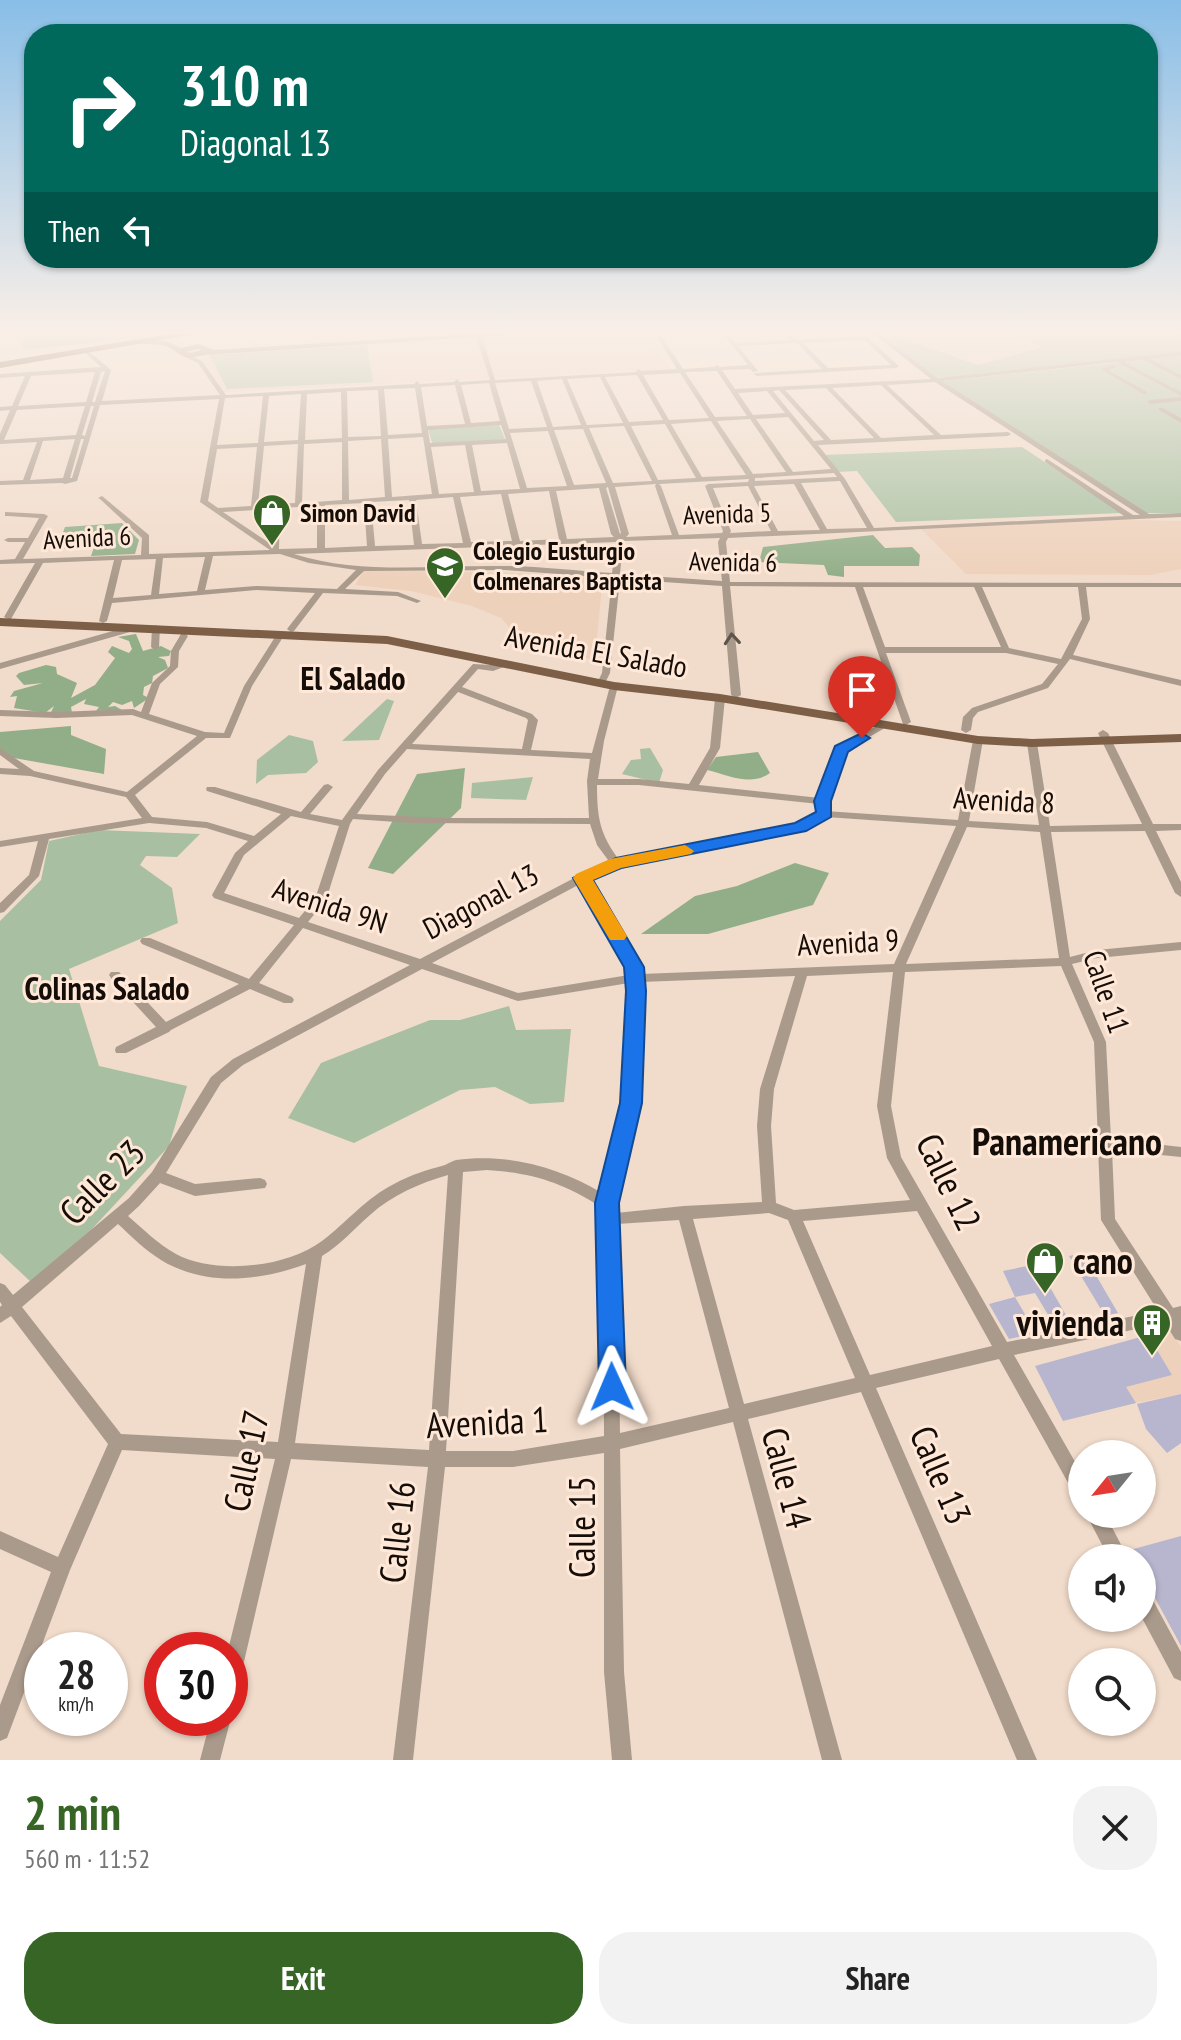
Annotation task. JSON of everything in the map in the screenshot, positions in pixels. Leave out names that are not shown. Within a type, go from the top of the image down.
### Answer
[{"type":"main road","name":"Avenida El Salado","points":[[3,619],[103,621],[412,638],[607,680],[736,695],[966,730],[1181,738]]},
{"type":"main road","name":"Avenida El Salado","points":[[3,619],[135,628],[286,632],[387,640],[506,663],[978,740],[1032,743],[1181,730]]},
{"type":"street","points":[[11,416],[0,442],[90,436]]},
{"type":"street","points":[[65,482],[85,416]]},
{"type":"street","points":[[0,483],[75,480],[95,416]]},
{"type":"street","points":[[219,416],[204,502],[214,511],[241,524],[275,550]]},
{"type":"street","points":[[254,508],[264,416]]},
{"type":"street","points":[[298,505],[303,416]]},
{"type":"street","points":[[345,416],[346,502]]},
{"type":"street","points":[[383,416],[389,500]]},
{"type":"street","points":[[423,416],[436,497]]},
{"type":"street","points":[[466,416],[468,425]]},
{"type":"street","points":[[503,416],[524,491]]},
{"type":"street","points":[[546,416],[571,488]]},
{"type":"street","points":[[580,416],[607,486],[615,534],[620,538],[607,680],[594,756],[595,821],[599,839],[616,863]]},
{"type":"street","points":[[623,416],[657,484],[676,536]]},
{"type":"street","points":[[664,416],[700,479]]},
{"type":"street","points":[[707,416],[741,476]]},
{"type":"street","points":[[214,447],[384,438],[468,425],[551,429],[769,416]]},
{"type":"street","points":[[791,416],[842,479],[872,530]]},
{"type":"street","points":[[806,416],[829,442]]},
{"type":"street","points":[[856,416],[879,440]]},
{"type":"street","points":[[915,416],[939,437]]},
{"type":"street","points":[[980,416],[1131,517]]},
{"type":"street","points":[[993,416],[1148,516]]},
{"type":"street","points":[[753,417],[824,531]]},
{"type":"street","points":[[709,420],[750,480],[775,533]]},
{"type":"street","points":[[812,443],[1008,434]]},
{"type":"street","points":[[25,483],[41,439]]},
{"type":"street","points":[[428,445],[510,441]]},
{"type":"street","points":[[468,443],[478,494]]},
{"type":"street","points":[[793,478],[835,471]]},
{"type":"street","points":[[214,511],[657,484],[741,476],[750,480]]},
{"type":"street","points":[[657,484],[709,486],[750,480],[842,479]]},
{"type":"street","points":[[709,486],[727,531],[723,534],[736,695]]},
{"type":"street","points":[[552,489],[563,540]]},
{"type":"street","points":[[504,492],[516,541]]},
{"type":"street","points":[[456,495],[467,543]]},
{"type":"street","points":[[102,498],[146,537],[145,555]]},
{"type":"street","points":[[412,498],[418,545]]},
{"type":"street","points":[[367,501],[371,546]]},
{"type":"street","points":[[321,504],[321,548]]},
{"type":"street","points":[[275,550],[276,507]]},
{"type":"street","points":[[8,514],[44,516],[18,561]]},
{"type":"street","name":"Avenida 5","points":[[275,550],[872,530],[1181,515]]},
{"type":"street","points":[[8,540],[30,540]]},
{"type":"street","name":"Avenida 6","points":[[0,562],[68,565],[73,559],[275,550],[309,561],[362,569],[505,568],[727,584],[1179,587]]},
{"type":"street","points":[[201,592],[210,553]]},
{"type":"street","points":[[155,596],[160,555]]},
{"type":"street","points":[[103,621],[119,557]]},
{"type":"street","points":[[0,569],[39,564]]},
{"type":"street","points":[[3,619],[39,564]]},
{"type":"street","points":[[339,591],[362,569]]},
{"type":"street","points":[[858,583],[906,722]]},
{"type":"street","points":[[977,584],[1006,650]]},
{"type":"street","points":[[966,730],[968,717],[975,710],[1045,686],[1065,659],[1086,619],[1082,586]]},
{"type":"street","points":[[107,601],[257,588],[398,594],[417,601]]},
{"type":"street","points":[[0,713],[145,713],[204,735],[227,736],[248,686],[286,632],[321,590]]},
{"type":"street","points":[[0,666],[135,628]]},
{"type":"street","points":[[155,647],[156,628]]},
{"type":"street","points":[[145,713],[156,683],[174,667],[175,651],[184,636]]},
{"type":"street","points":[[883,650],[1006,650],[1181,683]]},
{"type":"street","points":[[121,1050],[253,982],[320,900],[348,820],[403,746],[476,666],[493,668],[506,663]]},
{"type":"street","points":[[456,688],[529,716],[533,720],[526,752]]},
{"type":"street","points":[[692,788],[715,748],[720,698]]},
{"type":"street","points":[[824,807],[840,750],[883,726]]},
{"type":"street","points":[[129,795],[204,735]]},
{"type":"street","points":[[1105,737],[1181,893]]},
{"type":"street","name":"Calle 12","points":[[978,740],[963,823],[900,965],[884,1106],[894,1158],[1068,1465]]},
{"type":"street","name":"Calle 11","points":[[1032,743],[1065,962],[1100,1042],[1108,1220],[1175,1315],[1181,1334]]},
{"type":"street","points":[[403,746],[594,756]]},
{"type":"street","points":[[0,751],[31,773]]},
{"type":"street","points":[[0,771],[31,773],[129,795],[149,820]]},
{"type":"street","name":"Avenida 8","points":[[594,782],[692,788],[963,823],[1045,829],[1181,827]]},
{"type":"street","points":[[304,815],[328,787]]},
{"type":"street","points":[[211,789],[289,813],[348,820],[405,822],[510,818],[595,821]]},
{"type":"street","name":"Diagonal 13","points":[[224,1071],[582,878],[616,863],[758,838],[800,827],[824,807]]},
{"type":"street","points":[[0,844],[149,820],[207,825],[253,839],[289,813]]},
{"type":"street","points":[[0,909],[34,876],[44,837]]},
{"type":"street","name":"Avenida 9N","points":[[253,839],[240,853],[218,895],[518,997]]},
{"type":"street","name":"Calle 15","points":[[582,878],[634,967],[635,978],[631,1103],[609,1211],[614,1672],[622,1760]]},
{"type":"street","points":[[146,941],[253,982],[288,1000]]},
{"type":"street","name":"Avenida 9","points":[[518,997],[635,978],[900,965],[1065,962],[1109,952],[1181,946]]},
{"type":"street","points":[[769,1207],[764,1126],[767,1089],[802,972]]},
{"type":"street","points":[[115,975],[146,1004],[165,1029]]},
{"type":"street","name":"Calle 23","points":[[0,1316],[118,1216],[157,1176],[224,1071]]},
{"type":"street","points":[[1103,1144],[1181,1152]]},
{"type":"street","points":[[118,1216],[172,1259],[212,1271],[248,1271],[315,1253],[370,1206],[398,1187],[456,1166],[483,1162],[521,1168],[586,1187],[609,1211],[684,1212],[769,1207],[794,1216],[919,1205]]},
{"type":"street","name":"Calle 16","points":[[403,1760],[437,1459],[456,1166]]},
{"type":"street","points":[[157,1176],[195,1190],[260,1184]]},
{"type":"street","name":"Calle 14","points":[[684,1212],[832,1760]]},
{"type":"street","name":"Calle 13","points":[[794,1216],[1027,1760]]},
{"type":"street","name":"Calle 17","points":[[241,1632],[285,1451],[315,1253]]},
{"type":"street","points":[[0,1290],[117,1442],[62,1568],[0,1731]]},
{"type":"street","name":"Avenida 1","points":[[117,1442],[437,1459],[513,1459],[613,1443],[1005,1350],[1175,1315]]},
{"type":"street","points":[[0,1540],[62,1568]]},
{"type":"street","points":[[1156,1625],[1181,1671]]},
{"type":"street","points":[[210,1760],[216,1736]]},
{"type":"shaded area","points":[[1101,519],[1181,521],[1181,569],[1151,575],[966,574],[921,529]]},
{"type":"shaded area","points":[[364,570],[603,575],[595,660],[512,642],[515,634],[501,618],[472,606],[411,591],[355,585]]},
{"type":"shaded area","points":[[1169,1329],[1181,1347],[1181,1394],[1135,1403],[1126,1387],[1172,1375],[1148,1335]]},
{"type":"green space","points":[[996,416],[1181,416],[1181,513],[1146,513]]},
{"type":"green space","points":[[499,425],[505,439],[433,446],[428,429]]},
{"type":"green space","points":[[1022,447],[1122,513],[896,522],[857,471],[836,472],[824,455]]},
{"type":"green space","points":[[122,523],[139,540],[135,554],[91,556],[94,547],[57,549],[65,527]]},
{"type":"green space","points":[[873,535],[885,548],[912,547],[920,555],[919,566],[844,566],[844,577],[828,575],[824,565],[759,562],[763,547]]},
{"type":"green space","points":[[136,634],[143,651],[161,646],[171,651],[169,656],[158,657],[165,660],[168,668],[153,676],[152,683],[144,687],[143,695],[149,698],[134,708],[132,701],[122,705],[113,702],[108,707],[115,706],[122,710],[96,711],[99,707],[84,704],[86,699],[71,707],[72,713],[51,712],[54,706],[45,713],[14,708],[17,696],[10,697],[14,691],[43,683],[24,685],[16,676],[19,673],[46,665],[56,667],[57,674],[77,683],[71,698],[95,685],[115,658],[108,652],[112,646],[129,653],[132,649],[129,641],[118,637]]},
{"type":"green space","points":[[387,699],[394,701],[379,740],[342,741]]},
{"type":"green space","points":[[71,726],[71,735],[106,749],[104,774],[14,758],[0,749],[0,732]]},
{"type":"green space","points":[[289,735],[313,741],[318,762],[306,773],[268,775],[256,784],[257,760]]},
{"type":"green space","points":[[650,748],[663,770],[659,783],[622,774],[631,760],[641,759],[640,749]]},
{"type":"green space","points":[[758,752],[770,773],[763,777],[739,779],[707,770],[716,757]]},
{"type":"green space","points":[[465,768],[461,808],[393,874],[368,868],[417,774]]},
{"type":"green space","points":[[533,777],[526,800],[471,798],[472,783]]},
{"type":"green space","points":[[99,830],[200,834],[177,857],[146,856],[140,865],[172,888],[178,923],[69,969],[99,1066],[187,1086],[169,1146],[91,1230],[31,1282],[0,1253],[0,921],[41,880],[49,841]]},
{"type":"green space","points":[[795,863],[829,873],[813,905],[708,934],[641,934],[695,896],[737,886]]},
{"type":"green space","points":[[509,1006],[516,1030],[571,1029],[564,1102],[530,1104],[495,1087],[460,1090],[354,1143],[288,1118],[321,1063],[430,1020],[460,1020]]},
{"type":"building","points":[[1083,1253],[1118,1313],[1105,1316],[1069,1256]]},
{"type":"building","name":"cano","points":[[1037,1264],[1071,1324],[1056,1328],[1035,1293],[1015,1297],[1003,1271]]},
{"type":"building","points":[[1015,1297],[1036,1333],[1009,1339],[989,1304]]},
{"type":"building","points":[[1148,1335],[1172,1375],[1126,1387],[1136,1403],[1063,1421],[1035,1366]]},
{"type":"building","points":[[1181,1394],[1181,1443],[1167,1453],[1146,1429],[1137,1404]]},
{"type":"building","points":[[1181,1536],[1181,1646],[1156,1600],[1156,1544],[1152,1544]]},
{"type":"slow traffic","points":[[617,936],[582,878],[616,863],[685,851]]},
{"type":"place","name":"Simon David","points":[[272,547]]},
{"type":"place","name":"Colegio Eusturgio Colmenares Baptista","points":[[445,600]]},
{"type":"place","name":"cano","points":[[1045,1295]]},
{"type":"place","name":"vivienda","points":[[1152,1357]]},
{"type":"district","name":"El Salado","points":[[353,679]]},
{"type":"district","name":"Colinas Salado","points":[[107,989]]},
{"type":"district","name":"Panamericano","points":[[1067,1142]]},
{"type":"route","points":[[612,1387],[610,1219],[607,1203],[631,1103],[636,991],[634,967],[582,878],[616,863],[758,838],[800,827],[825,814],[823,801],[840,750],[862,738]]}]
